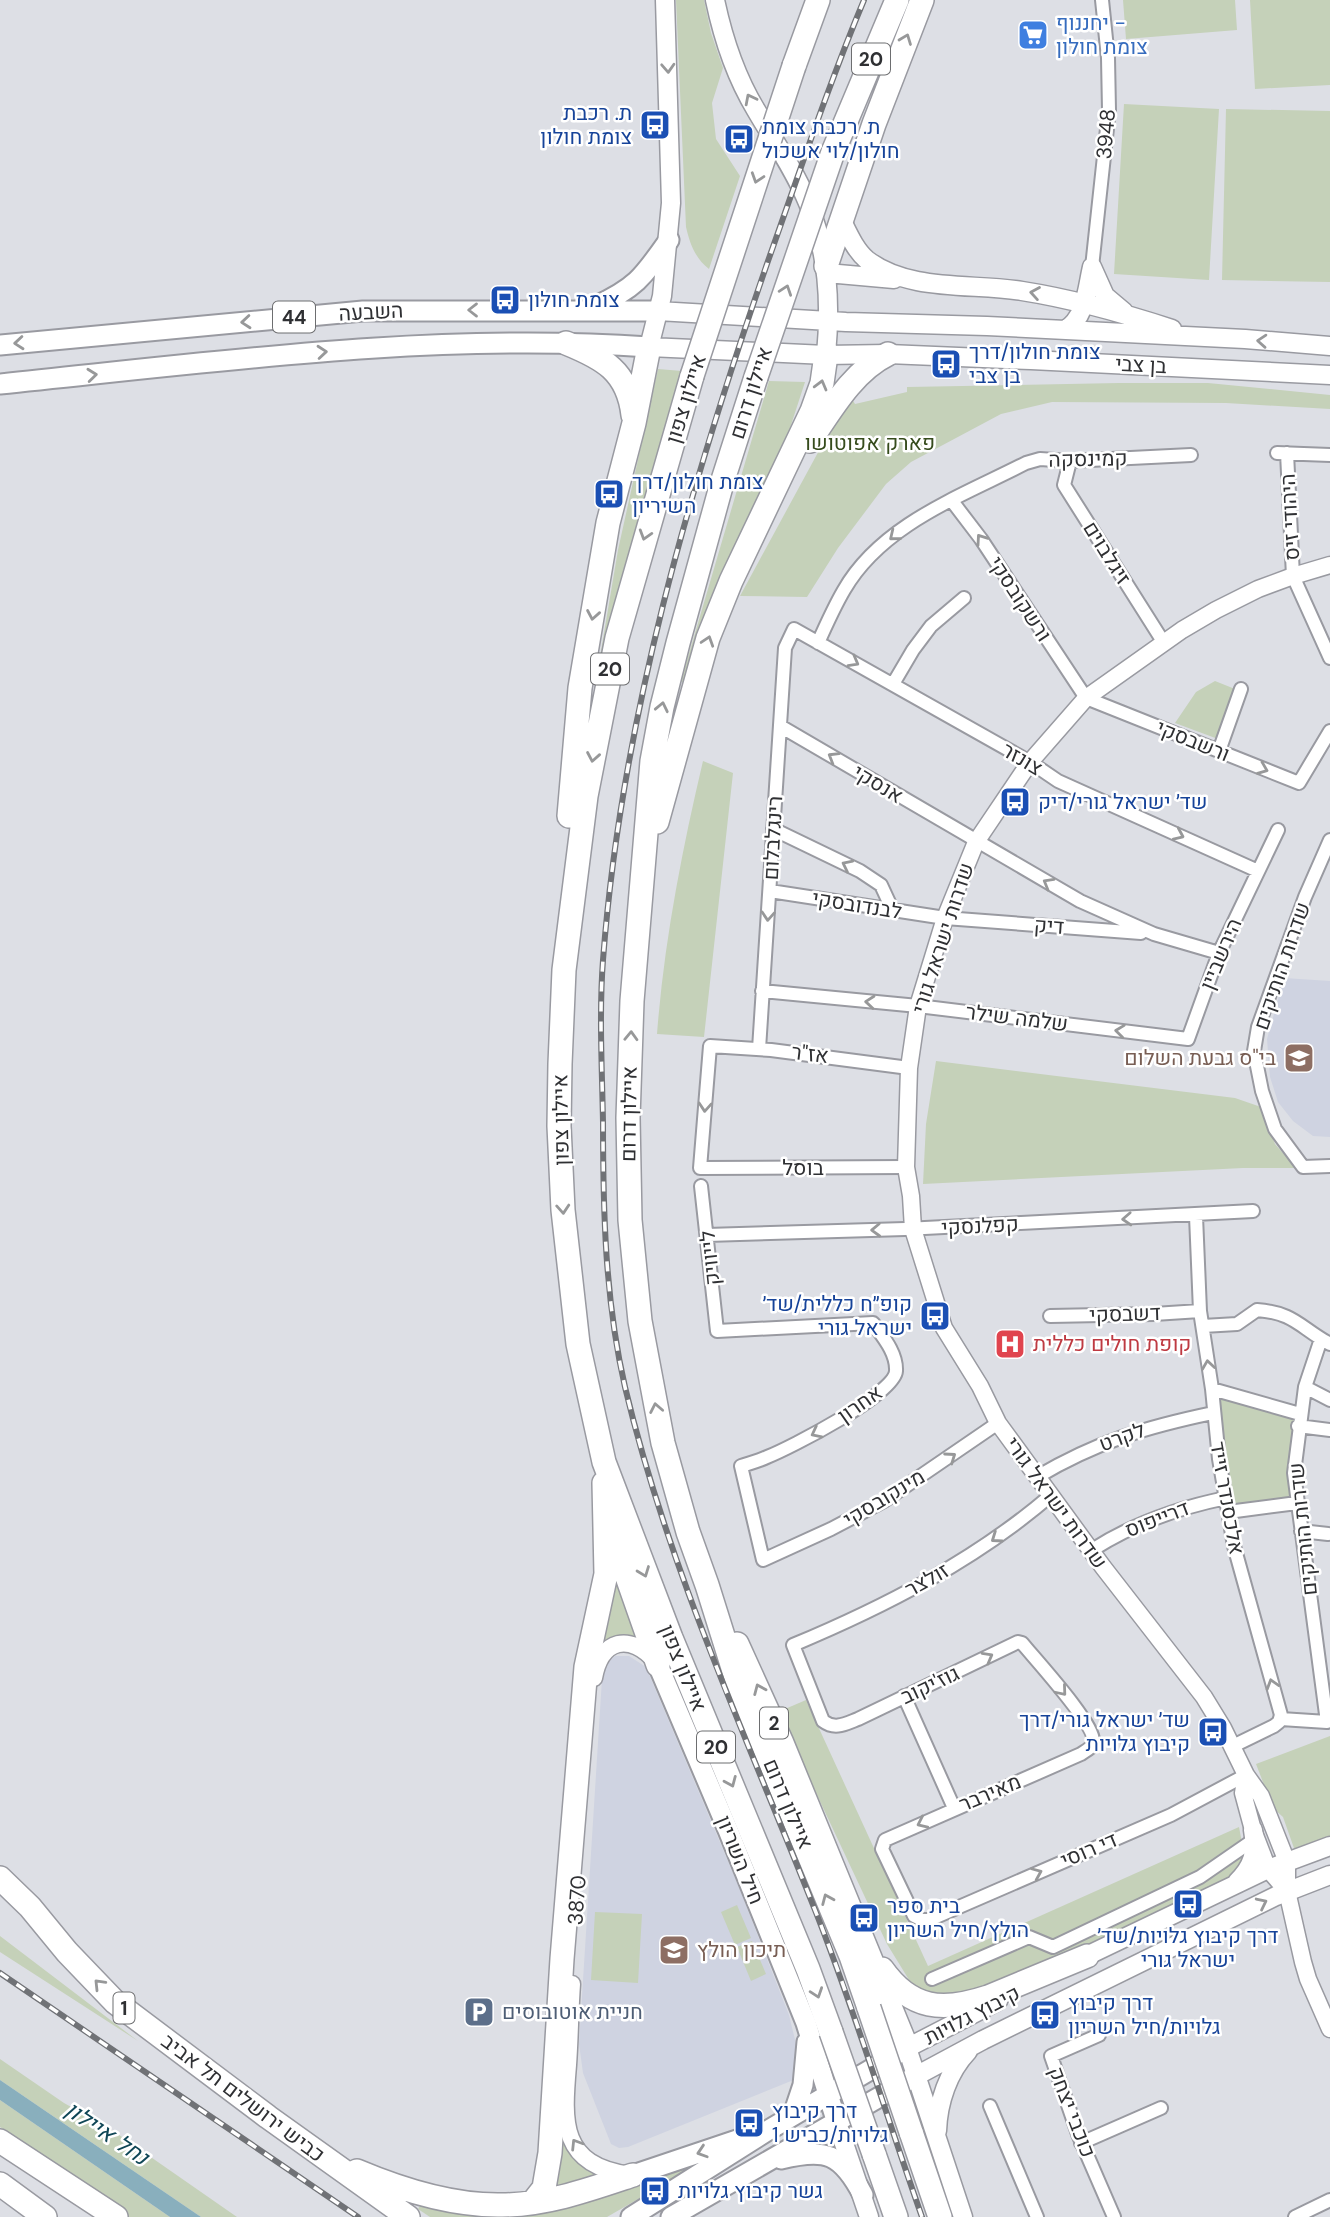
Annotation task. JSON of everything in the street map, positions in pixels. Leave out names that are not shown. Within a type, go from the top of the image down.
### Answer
[{"type":"highway","name":"איילון צפון","points":[[818,0],[692,376],[636,565],[604,696],[586,796],[564,970],[559,1076],[563,1210],[578,1344],[604,1462],[671,1639],[808,1969],[896,2217]]},
{"type":"highway","name":"איילון דרום","points":[[897,0],[832,152],[756,377],[722,483],[662,707],[652,761],[632,1001],[628,1118],[630,1220],[640,1321],[663,1443],[688,1532],[739,1687],[851,1956],[940,2217]]},
{"type":"highway","points":[[827,270],[841,219],[874,124],[922,0]]},
{"type":"highway","points":[[566,343],[598,357],[615,371],[628,393],[634,423]]},
{"type":"highway","points":[[564,970],[569,806],[580,688],[608,523],[634,423],[649,347]]},
{"type":"highway","points":[[767,509],[808,443],[857,377],[888,354]]},
{"type":"highway","points":[[643,872],[708,638],[731,581],[816,403],[826,355]]},
{"type":"highway","points":[[604,1462],[607,1506],[619,1554],[658,1665]]},
{"type":"highway","points":[[533,2202],[544,2188],[550,2153],[562,1959],[586,1667],[606,1574],[604,1462]]},
{"type":"highway","name":"2","points":[[707,1585],[753,1674],[907,2048]]},
{"type":"highway","name":"כביש ירושלים תל אביב","points":[[0,1878],[116,2001],[268,2117],[408,2217]]},
{"type":"highway","points":[[867,1948],[898,1990],[923,2003],[944,2006],[988,1997],[1087,1956]]},
{"type":"highway","points":[[268,2117],[358,2171],[448,2200],[473,2204],[503,2206],[533,2202],[577,2193],[633,2175]]},
{"type":"highway","points":[[0,2141],[116,2217]]},
{"type":"highway","points":[[0,2158],[88,2217]]},
{"type":"highway","points":[[0,2184],[45,2217]]},
{"type":"main road","points":[[649,347],[659,310],[669,240],[672,180],[665,0]]},
{"type":"main road","points":[[715,0],[722,29],[744,88],[783,152],[808,205],[827,270],[829,321],[826,355]]},
{"type":"main road","points":[[841,219],[867,260],[908,279]]},
{"type":"main road","points":[[590,309],[619,296],[639,281],[669,240]]},
{"type":"main road","points":[[1065,330],[1077,319],[1084,304],[1092,267]]},
{"type":"main road","points":[[1092,267],[1105,296],[1127,314]]},
{"type":"main road","points":[[827,270],[1019,290],[1127,314],[1195,337]]},
{"type":"main road","name":"השבעה","points":[[0,345],[363,311],[659,310]]},
{"type":"main road","name":"44","points":[[659,310],[829,321]]},
{"type":"main road","name":"בן צבי","points":[[829,321],[1065,330],[1330,346]]},
{"type":"main road","name":"השבעה","points":[[0,384],[362,349],[566,343],[649,347]]},
{"type":"main road","name":"44","points":[[649,347],[826,355]]},
{"type":"main road","name":"בן צבי","points":[[826,355],[888,354],[1330,375]]},
{"type":"main road","name":"חיל השריון","points":[[658,1665],[806,2023],[869,2217]]},
{"type":"main road","points":[[1235,1885],[1254,1860],[1254,1835]]},
{"type":"main road","name":"קיבוץ גלויות","points":[[631,2217],[767,2130],[907,2048],[1087,1956],[1268,1869],[1330,1846]]},
{"type":"main road","name":"קיבוץ גלויות","points":[[671,2217],[836,2120],[983,2040],[1287,1891],[1330,1875]]},
{"type":"main road","points":[[793,2115],[805,2070],[806,2023]]},
{"type":"main road","points":[[937,2141],[940,2105],[951,2076],[964,2055],[983,2040]]},
{"type":"main road","points":[[907,2048],[963,2217]]},
{"type":"main road","points":[[633,2175],[767,2130]]},
{"type":"main road","points":[[747,2172],[779,2159],[819,2153],[835,2158],[845,2165],[863,2195]]},
{"type":"street","name":"3948","points":[[1092,267],[1109,110],[1108,58],[1102,0]]},
{"type":"street","name":"היהודי זיס","points":[[1330,455],[1282,453],[1293,576],[1330,658]]},
{"type":"street","name":"קמינסקה","points":[[818,643],[844,588],[868,559],[895,534],[919,517],[952,500],[1026,463],[1040,459],[1070,461],[1191,455]]},
{"type":"street","name":"זיגלבוים","points":[[1070,461],[1064,485],[1164,643]]},
{"type":"street","name":"ורשקובסקי","points":[[952,500],[981,539],[1086,698]]},
{"type":"street","name":"שדרות ישראל גורי","points":[[1287,1891],[1287,1862],[1261,1796],[1246,1775],[1233,1746],[1204,1697],[1050,1496],[998,1423],[980,1387],[944,1328],[913,1229],[906,1167],[909,1068],[918,1006],[945,918],[976,842],[1030,762],[1073,710],[1164,643],[1216,610],[1258,589],[1330,565]]},
{"type":"street","points":[[893,684],[931,626],[964,598]]},
{"type":"street","name":"צונזר","points":[[794,629],[1030,762],[1058,781],[1258,871]]},
{"type":"street","name":"רינגלבלום","points":[[760,1049],[785,648],[794,629]]},
{"type":"street","points":[[1219,751],[1241,689]]},
{"type":"street","name":"ורשבסקי","points":[[1086,698],[1299,783],[1330,731]]},
{"type":"street","name":"אנסקי","points":[[780,726],[976,842]]},
{"type":"street","points":[[773,829],[860,871],[881,885],[893,911]]},
{"type":"street","points":[[1258,871],[1278,830]]},
{"type":"street","name":"שדרות הותיקים","points":[[1330,840],[1305,897],[1258,1027],[1254,1051],[1262,1091],[1275,1129],[1303,1167],[1330,1166]]},
{"type":"street","name":"דיק","points":[[976,842],[1080,901],[1154,934],[1219,953]]},
{"type":"street","name":"הירשביין","points":[[1188,1039],[1219,953],[1258,871]]},
{"type":"street","name":"לבנדובסקי","points":[[769,891],[945,918]]},
{"type":"street","points":[[1076,928],[1080,901]]},
{"type":"street","name":"דיק","points":[[945,918],[1154,934]]},
{"type":"street","name":"שלמה שילר","points":[[762,992],[918,1006],[1188,1039]]},
{"type":"street","name":"אז\"ר","points":[[700,1168],[710,1046],[847,1058],[909,1068]]},
{"type":"street","name":"בוסל","points":[[700,1168],[906,1167]]},
{"type":"street","name":"לייוויק","points":[[701,1186],[717,1331]]},
{"type":"street","name":"קפלנסקי","points":[[707,1235],[913,1229],[1253,1211]]},
{"type":"street","name":"אלכסנדר זייד","points":[[1196,1216],[1200,1311],[1228,1512],[1234,1546],[1281,1719]]},
{"type":"street","points":[[1203,1326],[1237,1324],[1257,1310],[1277,1312],[1299,1322],[1325,1341]]},
{"type":"street","name":"דשבסקי","points":[[1050,1316],[1200,1311]]},
{"type":"street","name":"אחרון","points":[[717,1331],[873,1323],[890,1346],[896,1369],[896,1374],[883,1391],[824,1429],[766,1458],[741,1465],[763,1560]]},
{"type":"street","name":"שדרות הותיקים","points":[[1281,1719],[1327,1722],[1294,1474],[1305,1387],[1325,1341]]},
{"type":"street","points":[[1305,1387],[1330,1400]]},
{"type":"street","points":[[1212,1389],[1330,1430]]},
{"type":"street","name":"לקרט","points":[[1037,1477],[1069,1458],[1101,1444],[1157,1424],[1213,1413]]},
{"type":"street","name":"מינקובסקי","points":[[763,1560],[831,1530],[884,1501],[998,1423]]},
{"type":"street","name":"זולצר","points":[[838,1727],[823,1721],[793,1645],[877,1607],[934,1576],[993,1540],[1050,1496]]},
{"type":"street","name":"דרייפוס","points":[[1091,1550],[1120,1532],[1157,1516],[1226,1498]]},
{"type":"street","points":[[1228,1512],[1297,1503]]},
{"type":"street","points":[[1301,1531],[1328,1534]]},
{"type":"street","name":"3870","points":[[633,2175],[600,2168],[576,2149],[565,2117],[565,2097],[594,1676],[603,1653],[616,1644],[626,1643],[641,1648],[658,1665]]},
{"type":"street","name":"גוז'יקוב","points":[[838,1727],[976,1664],[1014,1643],[1022,1643],[1082,1715],[1093,1735],[1093,1743]]},
{"type":"street","points":[[905,1696],[954,1808]]},
{"type":"street","points":[[1233,1746],[1274,1727],[1281,1719]]},
{"type":"street","name":"מאירבר","points":[[885,1840],[1081,1754],[1093,1743]]},
{"type":"street","name":"שדרות ישראל גורי","points":[[1246,1775],[1243,1793],[1254,1835],[1268,1869],[1287,1891]]},
{"type":"street","name":"די רוסי","points":[[885,1840],[882,1849],[914,1916],[929,1920],[1171,1815],[1246,1775]]},
{"type":"street","points":[[932,1979],[1029,1937],[1053,1947],[1200,1877],[1254,1835]]},
{"type":"street","points":[[1287,1891],[1305,1970],[1330,2029]]},
{"type":"street","name":"כוכבי יצחק","points":[[1099,2035],[1051,2056],[1081,2143],[1114,2217]]},
{"type":"street","points":[[990,2106],[1037,2217]]},
{"type":"street","points":[[1081,2143],[1161,2108]]},
{"type":"street","points":[[1294,2217],[1325,2208]]},
{"type":"shaded area","name":"בי\"ס גבעת השלום","points":[[1284,978],[1330,981],[1330,1137],[1313,1136],[1293,1121],[1278,1102],[1270,1077],[1267,1039]]},
{"type":"shaded area","name":"תיכון הולץ","points":[[615,1656],[629,1656],[646,1667],[738,1885],[789,2015],[798,2052],[796,2079],[628,2147],[619,2148],[611,2144],[583,2073],[579,2044],[602,1679],[603,1669]]},
{"type":"green space","points":[[676,0],[704,0],[711,33],[723,68],[712,103],[716,139],[740,176],[709,269],[694,250],[686,227]]},
{"type":"green space","points":[[1123,0],[1235,0],[1237,30],[1126,39]]},
{"type":"green space","points":[[1250,0],[1330,0],[1330,85],[1255,89]]},
{"type":"green space","points":[[1124,104],[1219,109],[1209,280],[1114,274]]},
{"type":"green space","points":[[1226,109],[1330,111],[1330,282],[1222,280]]},
{"type":"green space","points":[[658,369],[682,371],[622,576],[593,698],[618,550]]},
{"type":"green space","points":[[769,381],[805,382],[790,428],[723,579],[685,684],[681,681]]},
{"type":"green space","name":"פארק אפוטושו","points":[[1208,383],[1330,395],[1330,409],[1226,403],[1052,402],[1001,414],[911,462],[886,484],[838,548],[807,597],[740,596],[834,423],[852,399],[855,404],[907,392],[907,387]]},
{"type":"green space","points":[[1215,681],[1235,689],[1218,739],[1175,723],[1196,692]]},
{"type":"green space","points":[[703,761],[733,773],[704,1037],[657,1034],[675,896]]},
{"type":"green space","points":[[936,1061],[1235,1098],[1261,1107],[1275,1144],[1296,1168],[1243,1168],[923,1184],[926,1124]]},
{"type":"green space","points":[[1214,1394],[1294,1417],[1288,1472],[1293,1499],[1230,1510]]},
{"type":"green space","points":[[617,1574],[645,1645],[601,1648]]},
{"type":"green space","points":[[806,1700],[928,1966],[1239,1827],[1245,1859],[1235,1880],[992,1986],[944,1995],[914,1988],[887,1944],[778,1712]]},
{"type":"green space","points":[[1330,1736],[1330,1838],[1295,1851],[1283,1817],[1273,1808],[1256,1764]]},
{"type":"green space","points":[[737,1905],[751,1938],[735,1945],[721,1912]]},
{"type":"green space","points":[[595,1912],[642,1914],[638,1983],[591,1980]]},
{"type":"green space","points":[[0,1936],[138,2041],[0,1952]]},
{"type":"green space","points":[[752,1941],[766,1974],[751,1981],[737,1947]]},
{"type":"green space","points":[[0,2059],[64,2103],[109,2128],[237,2217],[201,2217],[0,2080]]},
{"type":"green space","points":[[0,2100],[170,2217],[124,2217],[0,2127]]},
{"type":"green space","points":[[557,2106],[564,2132],[614,2177],[558,2195],[553,2185]]},
{"type":"green space","points":[[693,2160],[692,2168],[607,2217],[430,2217],[418,2209],[422,2203],[447,2208]]},
{"type":"water","points":[[0,2080],[201,2217],[170,2217],[0,2100]]},
{"type":"railway","points":[[864,0],[838,65],[739,346],[686,518],[643,693],[625,782],[603,960],[601,1020],[604,1189],[609,1288],[618,1354],[663,1521],[711,1652],[830,1948],[922,2217]]},
{"type":"railway","points":[[0,1973],[358,2217]]},
{"type":"place","name":"יחננוף - צומת חולון","points":[[1033,35]]},
{"type":"place","name":"ת. רכבת צומת חולון","points":[[655,125]]},
{"type":"place","name":"ת. רכבת צומת חולון/לוי אשכול","points":[[739,139]]},
{"type":"place","name":"צומת חולון","points":[[505,300]]},
{"type":"place","name":"צומת חולון/דרך בן צבי","points":[[946,364]]},
{"type":"place","name":"צומת חולון/דרך השיריון","points":[[609,494]]},
{"type":"place","name":"שד׳ ישראל גורי/דיק","points":[[1015,802]]},
{"type":"place","name":"בי\"ס גבעת השלום","points":[[1299,1058]]},
{"type":"place","name":"קופ״ח כללית/שד׳ ישראל גורי","points":[[935,1316]]},
{"type":"place","name":"קופת חולים כללית","points":[[1010,1344]]},
{"type":"place","name":"שד׳ ישראל גורי/דרך קיבוץ גלויות","points":[[1213,1732]]},
{"type":"place","name":"דרך קיבוץ גלויות/שד׳ ישראל גורי","points":[[1188,1904]]},
{"type":"place","name":"בית ספר הולץ/חיל השריון","points":[[864,1918]]},
{"type":"place","name":"תיכון הולץ","points":[[674,1950]]},
{"type":"place","name":"חניית אוטובוסים","points":[[479,2012]]},
{"type":"place","name":"דרך קיבוץ גלויות/חיל השריון","points":[[1045,2015]]},
{"type":"place","name":"דרך קיבוץ גלויות/כביש 1","points":[[749,2123]]},
{"type":"place","name":"גשר קיבוץ גלויות","points":[[655,2191]]},
{"type":"water label","name":"נחל איילון","points":[[107,2133]]}]
